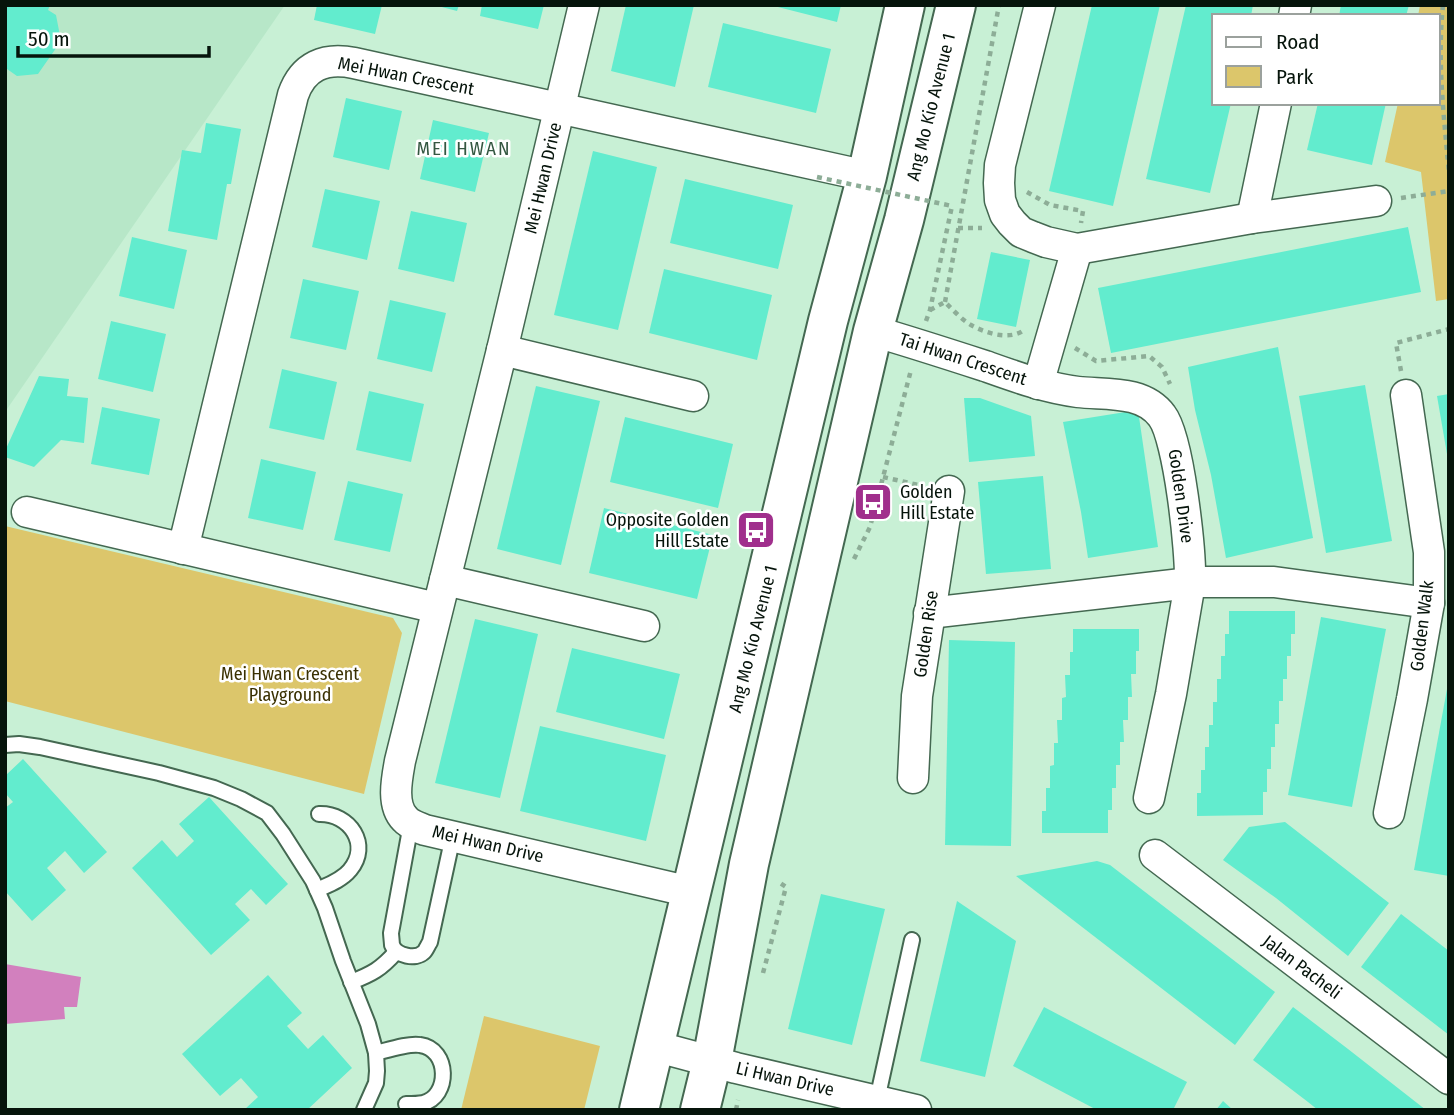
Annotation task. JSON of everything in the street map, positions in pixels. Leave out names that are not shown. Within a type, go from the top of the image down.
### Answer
[{"type":"main road","name":"Ang Mo Kio Avenue 1","points":[[639,1110],[828,321],[867,176],[905,5]]},
{"type":"main road","name":"Ang Mo Kio Avenue 1","points":[[700,1110],[712,1061],[749,864],[873,331],[904,220],[956,5]]},
{"type":"street","name":"Mei Hwan Drive","points":[[584,5],[398,774],[398,805],[402,815],[411,824],[425,830],[691,892]]},
{"type":"street","points":[[1040,5],[1000,165],[1000,200],[1005,214],[1021,232],[1046,242],[1077,249],[1252,218],[1376,201]]},
{"type":"street","name":"Mei Hwan Crescent","points":[[183,549],[293,95],[303,74],[316,66],[331,61],[345,61],[559,108],[806,168],[867,176]]},
{"type":"street","points":[[1252,218],[1276,105]]},
{"type":"street","name":"Tai Hwan Crescent","points":[[873,331],[918,358],[1038,384],[1077,249]]},
{"type":"street","points":[[502,350],[693,396]]},
{"type":"street","name":"Golden Drive","points":[[1038,384],[1146,401],[1161,414],[1171,433],[1191,566],[1190,583],[1171,694],[1149,798]]},
{"type":"street","name":"Golden Walk","points":[[1389,813],[1429,603],[1429,552],[1406,396]]},
{"type":"street","name":"Golden Rise","points":[[913,778],[917,696],[929,613],[941,490]]},
{"type":"street","points":[[27,512],[183,549],[644,626]]},
{"type":"street","points":[[929,613],[1190,583],[1274,582],[1429,603]]},
{"type":"street","name":"Jalan Pacheli","points":[[1155,855],[1449,1079]]},
{"type":"street","name":"Li Hwan Drive","points":[[654,1046],[916,1110]]},
{"type":"lane","points":[[5,745],[40,747],[159,773],[214,788],[267,813],[313,881],[368,1024],[376,1053],[376,1083],[364,1110]]},
{"type":"lane","points":[[317,890],[347,873],[357,855],[358,843],[355,831],[346,822],[335,816],[319,814]]},
{"type":"lane","points":[[411,824],[391,933],[396,952],[407,956],[418,956],[425,952],[429,942],[453,836]]},
{"type":"lane","points":[[877,1100],[912,940]]},
{"type":"lane","points":[[351,982],[371,975],[384,966],[396,952]]},
{"type":"lane","points":[[376,1053],[418,1044],[428,1047],[440,1059],[442,1082],[436,1093],[423,1103],[406,1104]]},
{"type":"path","points":[[945,302],[999,5]]},
{"type":"path","points":[[1443,5],[1442,100],[1449,173]]},
{"type":"path","points":[[806,168],[952,206],[930,310]]},
{"type":"path","points":[[1020,187],[1050,205],[1083,211],[1077,249]]},
{"type":"path","points":[[1406,197],[1449,191]]},
{"type":"path","points":[[958,228],[988,228]]},
{"type":"path","points":[[1406,396],[1396,343],[1449,329]]},
{"type":"path","points":[[852,563],[870,527],[909,377],[918,358]]},
{"type":"path","points":[[909,377],[918,358]]},
{"type":"path","points":[[883,477],[941,490]]},
{"type":"shaded area","points":[[5,5],[285,5],[5,412]]},
{"type":"shaded area","points":[[5,964],[81,977],[77,1007],[64,1007],[65,1019],[5,1024]]},
{"type":"green space","points":[[1420,5],[1449,5],[1449,299],[1436,301],[1421,172],[1385,162],[1398,105],[1440,105],[1440,14],[1418,14]]},
{"type":"green space","name":"Mei Hwan Crescent Playground","points":[[5,526],[393,618],[402,633],[364,794],[5,701]]},
{"type":"green space","points":[[484,1016],[600,1046],[584,1110],[461,1110]]},
{"type":"building","points":[[5,5],[50,5],[48,10],[56,15],[61,41],[38,74],[17,76],[7,69],[5,72]]},
{"type":"building","points":[[317,5],[382,5],[375,34],[314,20]]},
{"type":"building","points":[[434,5],[459,5],[457,11]]},
{"type":"building","points":[[482,5],[544,5],[538,29],[480,16]]},
{"type":"building","points":[[626,5],[694,5],[675,87],[611,71]]},
{"type":"building","points":[[770,5],[841,5],[837,22]]},
{"type":"building","points":[[1092,5],[1160,5],[1113,206],[1049,191]]},
{"type":"building","points":[[1186,5],[1253,5],[1251,14],[1212,14],[1212,105],[1231,105],[1210,193],[1146,179]]},
{"type":"building","points":[[1341,5],[1409,5],[1407,14],[1339,14]]},
{"type":"building","points":[[723,23],[831,49],[816,113],[708,87]]},
{"type":"building","points":[[346,98],[402,111],[389,170],[333,157]]},
{"type":"building","points":[[1318,105],[1386,105],[1372,165],[1307,150]]},
{"type":"building","points":[[433,120],[489,133],[475,192],[420,179]]},
{"type":"building","points":[[206,123],[241,129],[217,240],[168,231],[182,150],[201,153]]},
{"type":"building","points":[[593,151],[657,167],[618,330],[554,315]]},
{"type":"building","points":[[685,179],[793,205],[778,269],[670,243]]},
{"type":"building","points":[[325,189],[380,201],[367,260],[312,247]]},
{"type":"building","points":[[411,211],[467,223],[454,282],[398,269]]},
{"type":"building","points":[[1408,227],[1421,292],[1111,353],[1098,288]]},
{"type":"building","points":[[132,237],[187,250],[174,309],[119,296]]},
{"type":"building","points":[[991,252],[1030,260],[1016,327],[977,319]]},
{"type":"building","points":[[664,269],[772,295],[757,360],[649,333]]},
{"type":"building","points":[[303,279],[359,291],[346,350],[290,338]]},
{"type":"building","points":[[390,300],[446,313],[432,372],[377,359]]},
{"type":"building","points":[[111,321],[166,334],[153,392],[98,379]]},
{"type":"building","points":[[1278,347],[1313,538],[1226,558],[1188,367]]},
{"type":"building","points":[[282,369],[337,382],[324,440],[269,428]]},
{"type":"building","points":[[39,376],[69,379],[67,396],[88,398],[84,443],[61,440],[34,467],[5,457],[5,451]]},
{"type":"building","points":[[1365,385],[1392,541],[1326,553],[1299,396]]},
{"type":"building","points":[[536,386],[600,401],[561,565],[497,549]]},
{"type":"building","points":[[369,391],[424,404],[411,462],[356,450]]},
{"type":"building","points":[[1449,394],[1449,454],[1447,454],[1437,396]]},
{"type":"building","points":[[964,398],[980,398],[1031,416],[1035,456],[969,462]]},
{"type":"building","points":[[102,407],[160,419],[149,475],[91,464]]},
{"type":"building","points":[[1138,410],[1158,547],[1088,558],[1063,422]]},
{"type":"building","points":[[625,417],[733,444],[718,508],[610,482]]},
{"type":"building","points":[[261,459],[316,472],[303,530],[248,518]]},
{"type":"building","points":[[1043,476],[1051,569],[986,574],[978,482]]},
{"type":"building","points":[[348,481],[403,494],[390,552],[334,540]]},
{"type":"building","points":[[604,508],[713,535],[697,599],[589,573]]},
{"type":"building","points":[[1229,611],[1295,611],[1295,634],[1291,634],[1291,656],[1287,656],[1283,701],[1279,701],[1275,747],[1271,747],[1271,769],[1267,769],[1267,792],[1263,792],[1263,815],[1197,816],[1201,770],[1205,770],[1205,747],[1209,747],[1209,725],[1213,725],[1217,679],[1221,679],[1221,656],[1225,656],[1225,634],[1229,634]]},
{"type":"building","points":[[1321,617],[1386,629],[1352,807],[1288,795]]},
{"type":"building","points":[[475,619],[538,634],[500,798],[435,783]]},
{"type":"building","points":[[1073,629],[1139,629],[1136,674],[1131,674],[1132,697],[1128,697],[1128,720],[1123,720],[1124,742],[1120,742],[1120,765],[1116,765],[1112,810],[1108,810],[1108,833],[1042,833],[1046,788],[1050,788],[1050,766],[1054,765],[1054,743],[1058,743],[1057,720],[1062,720],[1062,698],[1066,697],[1065,675],[1070,675]]},
{"type":"building","points":[[949,640],[1015,642],[1011,846],[945,845]]},
{"type":"building","points":[[572,648],[680,674],[664,739],[556,712]]},
{"type":"building","points":[[1449,689],[1449,876],[1414,870]]},
{"type":"building","points":[[540,726],[666,755],[646,841],[520,811]]},
{"type":"building","points":[[23,759],[107,852],[84,873],[65,851],[47,868],[66,890],[32,921],[5,891],[5,808],[13,802],[5,793],[5,776]]},
{"type":"building","points":[[209,797],[288,884],[266,905],[251,889],[235,904],[250,920],[211,955],[132,868],[162,840],[177,857],[194,841],[179,824]]},
{"type":"building","points":[[1285,822],[1389,903],[1348,956],[1276,898],[1223,860],[1249,827]]},
{"type":"building","points":[[1097,861],[1110,865],[1275,992],[1235,1045],[1016,876]]},
{"type":"building","points":[[821,894],[885,909],[852,1045],[788,1029]]},
{"type":"building","points":[[957,901],[1016,941],[985,1077],[920,1061]]},
{"type":"building","points":[[1401,914],[1449,951],[1449,1035],[1361,967]]},
{"type":"building","points":[[268,975],[302,1013],[287,1026],[308,1049],[323,1035],[352,1068],[307,1110],[244,1110],[258,1097],[241,1078],[220,1096],[182,1054]]},
{"type":"building","points":[[1044,1007],[1187,1082],[1173,1110],[1097,1110],[1013,1066]]},
{"type":"building","points":[[1293,1007],[1426,1110],[1318,1110],[1253,1060]]},
{"type":"building","points":[[1223,1101],[1233,1110],[1216,1110]]},
{"type":"place","name":"Golden Hill Estate","points":[[873,502]]},
{"type":"place","name":"Opposite Golden Hill Estate","points":[[756,530]]},
{"type":"district","name":"MEI HWAN","points":[[464,148]]}]
